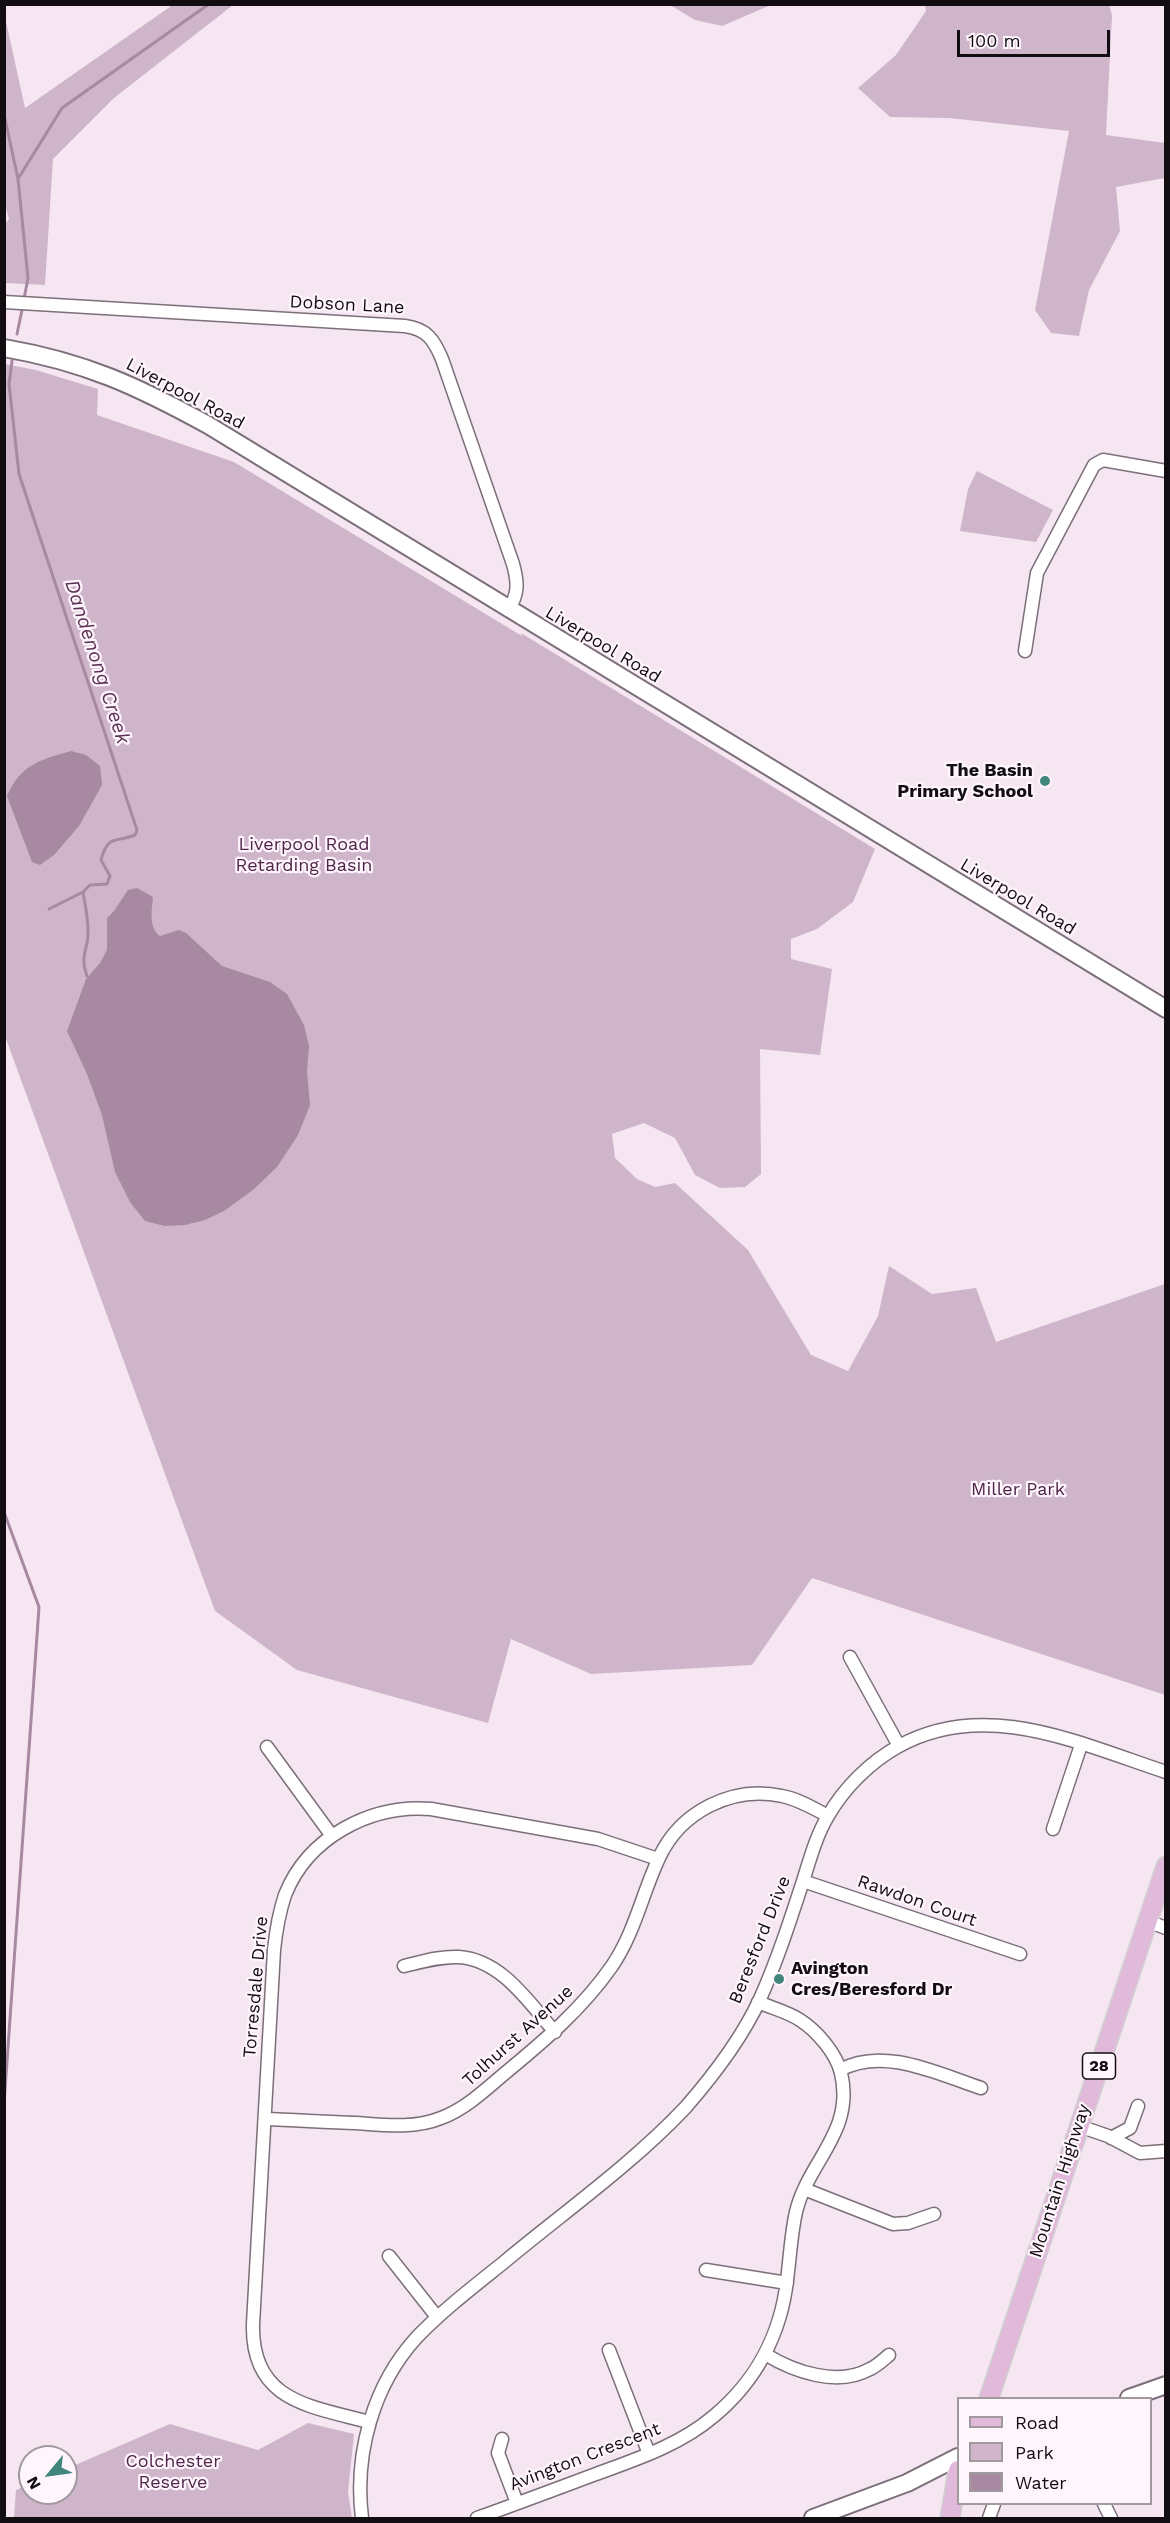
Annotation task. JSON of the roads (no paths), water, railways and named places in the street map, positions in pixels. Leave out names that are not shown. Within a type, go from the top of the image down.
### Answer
[{"type":"main road","name":"Liverpool Road","points":[[4,348],[44,355],[80,365],[119,379],[164,400],[1166,1009]]},
{"type":"main road","name":"Mountain Highway","points":[[989,2397],[1166,1866]]},
{"type":"main road","points":[[1131,2397],[1166,2385]]},
{"type":"main road","points":[[813,2518],[907,2482],[957,2457]]},
{"type":"main road","points":[[907,2482],[957,2471]]},
{"type":"main road","points":[[952,2518],[957,2479]]},
{"type":"main road","points":[[952,2518],[961,2505]]},
{"type":"street","name":"Dobson Lane","points":[[9,302],[405,326],[419,328],[426,332],[433,339],[442,359],[513,564],[518,586],[508,610]]},
{"type":"street","points":[[1025,651],[1037,573],[1094,465],[1103,460],[1166,471]]},
{"type":"street","points":[[850,1657],[899,1746]]},
{"type":"street","name":"Beresford Drive","points":[[362,2518],[362,2464],[369,2422],[394,2369],[414,2340],[437,2317],[664,2128],[715,2072],[758,2002],[783,1942],[828,1816],[848,1787],[872,1765],[899,1746],[928,1734],[962,1725],[1007,1725],[1044,1732],[1166,1772]]},
{"type":"street","points":[[1053,1829],[1081,1745]]},
{"type":"street","points":[[267,1747],[332,1836]]},
{"type":"street","name":"Tolhurst Avenue","points":[[265,2118],[411,2126],[439,2119],[471,2102],[555,2032],[590,1996],[613,1964],[634,1926],[658,1859],[668,1841],[692,1815],[722,1800],[760,1793],[783,1796],[828,1816]]},
{"type":"street","name":"Torresdale Drive","points":[[369,2422],[294,2401],[272,2385],[258,2365],[253,2336],[274,1950],[279,1914],[295,1876],[316,1849],[332,1836],[364,1818],[419,1808],[598,1839],[658,1859]]},
{"type":"street","name":"Rawdon Court","points":[[803,1881],[1020,1954]]},
{"type":"street","points":[[1147,1921],[1166,1928]]},
{"type":"street","points":[[404,1966],[442,1958],[459,1957],[476,1960],[494,1968],[511,1983],[555,2032]]},
{"type":"street","name":"Avington Crescent","points":[[477,2518],[672,2444],[712,2418],[742,2389],[765,2354],[775,2331],[787,2283],[796,2212],[804,2189],[841,2119],[843,2085],[840,2070],[828,2048],[800,2020],[758,2002]]},
{"type":"street","points":[[840,2070],[849,2065],[875,2060],[899,2062],[981,2088]]},
{"type":"street","points":[[1111,2138],[1130,2128],[1138,2106]]},
{"type":"street","points":[[1079,2126],[1111,2138],[1140,2153],[1166,2151]]},
{"type":"street","points":[[804,2189],[893,2224],[908,2223],[934,2214]]},
{"type":"street","points":[[389,2256],[437,2317]]},
{"type":"street","points":[[706,2270],[787,2283]]},
{"type":"street","points":[[609,2350],[649,2454]]},
{"type":"street","points":[[765,2354],[798,2371],[853,2376],[870,2369],[890,2355]]},
{"type":"street","points":[[502,2439],[498,2453],[517,2503]]},
{"type":"water","points":[[71,751],[86,755],[100,766],[102,785],[79,826],[54,855],[40,865],[32,862],[7,796],[12,785],[25,770],[50,757]]},
{"type":"water","points":[[137,888],[153,897],[152,923],[160,936],[179,930],[186,933],[222,966],[270,982],[287,994],[304,1025],[309,1046],[307,1071],[310,1105],[298,1135],[277,1167],[253,1190],[224,1211],[205,1220],[185,1225],[165,1226],[145,1221],[130,1202],[115,1172],[102,1115],[87,1074],[67,1031],[86,979],[100,963],[107,950],[107,918],[128,890]]},
{"type":"waterway","points":[[18,179],[62,108],[209,4]]},
{"type":"waterway","name":"Dandenong Creek","points":[[4,114],[18,179],[28,278],[24,299]]},
{"type":"waterway","name":"Dandenong Creek","points":[[17,334],[23,305]]},
{"type":"waterway","name":"Dandenong Creek","points":[[12,361],[9,384],[19,474],[137,830],[135,835],[113,841],[106,846],[101,860],[110,876],[107,884],[90,885],[83,892],[49,909]]},
{"type":"waterway","points":[[83,892],[88,925],[84,957],[87,976]]},
{"type":"waterway","name":"Dandenong Creek","points":[[4,1512],[39,1607],[4,2104]]},
{"type":"place","name":"The Basin Primary School","points":[[1045,781]]},
{"type":"place","name":"Avington Cres/Beresford Dr","points":[[779,1979]]},
{"type":"park label","name":"Liverpool Road Retarding Basin","points":[[304,855]]},
{"type":"park label","name":"Miller Park","points":[[1018,1490]]},
{"type":"park label","name":"Colchester Reserve","points":[[173,2472]]}]
